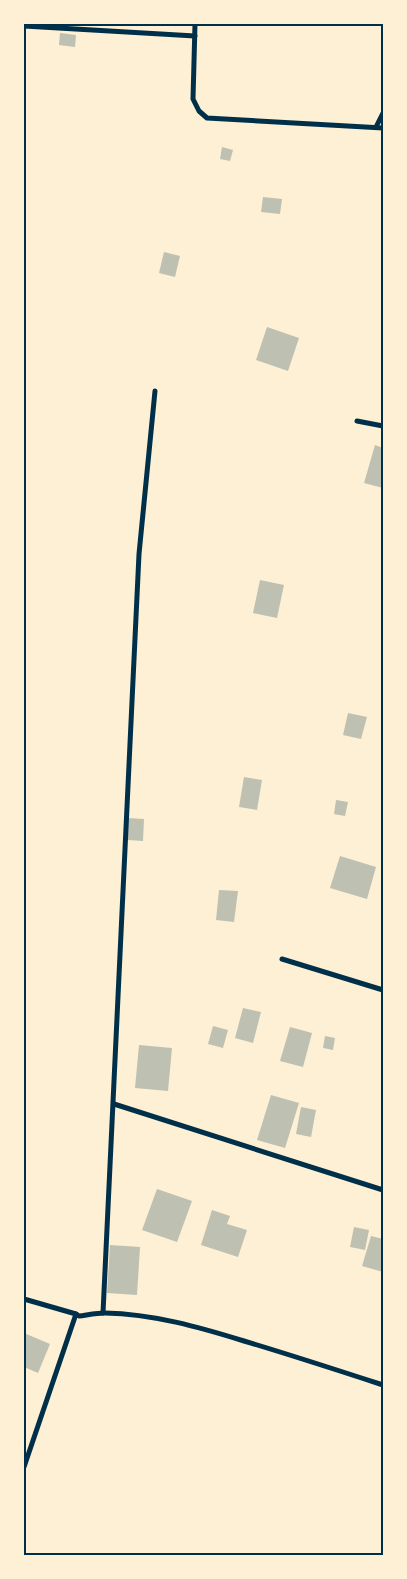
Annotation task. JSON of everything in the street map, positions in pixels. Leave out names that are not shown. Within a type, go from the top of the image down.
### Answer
[{"type":"street","points":[[195,24],[193,99],[199,111],[207,118],[383,128]]},
{"type":"street","points":[[24,26],[195,36]]},
{"type":"street","points":[[376,127],[383,113]]},
{"type":"street","points":[[103,1313],[139,554],[155,391]]},
{"type":"street","points":[[357,422],[383,426]]},
{"type":"street","points":[[282,959],[383,990]]},
{"type":"street","points":[[114,1104],[383,1190]]},
{"type":"street","points":[[24,1299],[79,1316],[92,1316],[103,1313],[154,1317],[203,1329],[383,1385]]},
{"type":"street","points":[[24,1467],[76,1314]]},
{"type":"building","points":[[60,33],[76,35],[75,47],[59,45]]},
{"type":"building","points":[[222,147],[233,150],[230,161],[220,159]]},
{"type":"building","points":[[263,197],[282,199],[280,214],[261,212]]},
{"type":"building","points":[[164,252],[180,256],[175,277],[159,273]]},
{"type":"building","points":[[267,327],[299,338],[288,371],[256,360]]},
{"type":"building","points":[[375,445],[383,448],[383,488],[364,483]]},
{"type":"building","points":[[260,580],[284,585],[277,618],[253,613]]},
{"type":"building","points":[[348,713],[367,717],[361,739],[343,735]]},
{"type":"building","points":[[244,777],[262,780],[257,810],[239,807]]},
{"type":"building","points":[[336,800],[348,802],[345,816],[334,814]]},
{"type":"building","points":[[128,818],[144,819],[143,841],[127,840]]},
{"type":"building","points":[[340,856],[376,867],[367,899],[330,888]]},
{"type":"building","points":[[219,890],[238,891],[234,922],[216,920]]},
{"type":"building","points":[[243,1008],[261,1012],[253,1043],[235,1038]]},
{"type":"building","points":[[213,1026],[228,1030],[223,1048],[208,1044]]},
{"type":"building","points":[[290,1027],[312,1033],[303,1067],[280,1061]]},
{"type":"building","points":[[325,1036],[335,1038],[333,1050],[323,1048]]},
{"type":"building","points":[[139,1045],[172,1048],[168,1091],[135,1088]]},
{"type":"building","points":[[271,1095],[299,1103],[285,1148],[257,1140]]},
{"type":"building","points":[[301,1107],[316,1110],[311,1137],[296,1134]]},
{"type":"building","points":[[157,1189],[192,1201],[177,1242],[142,1230]]},
{"type":"building","points":[[212,1210],[230,1216],[227,1224],[247,1230],[238,1257],[201,1245]]},
{"type":"building","points":[[354,1227],[369,1230],[365,1250],[350,1247]]},
{"type":"building","points":[[371,1236],[383,1239],[383,1272],[362,1266]]},
{"type":"building","points":[[110,1245],[140,1247],[137,1295],[107,1293]]},
{"type":"building","points":[[24,1333],[50,1344],[38,1373],[24,1367]]}]
